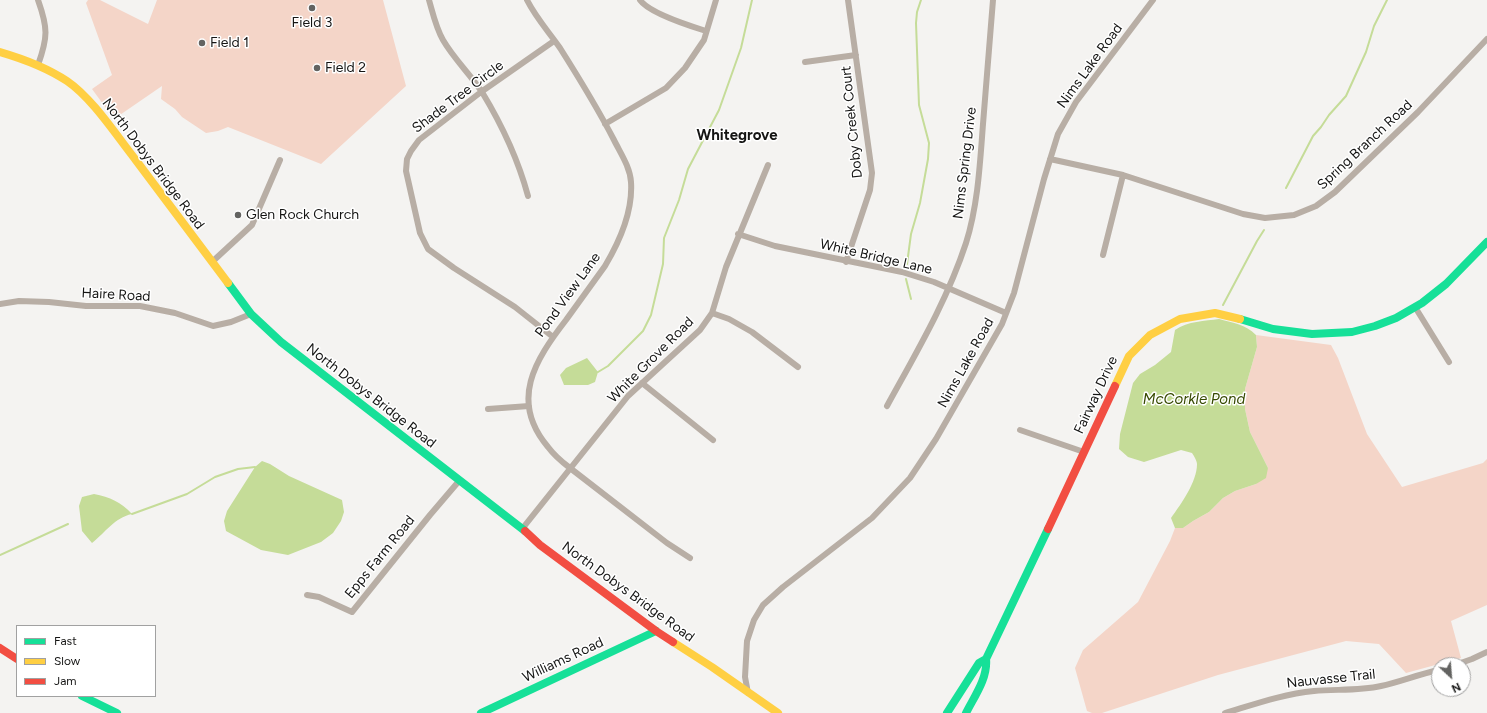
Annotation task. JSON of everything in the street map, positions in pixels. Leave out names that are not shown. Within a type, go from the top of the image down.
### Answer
[{"type":"street","points":[[38,0],[45,18],[46,31],[43,51],[38,65]]},
{"type":"street","points":[[429,0],[436,26],[444,41],[481,92],[513,150],[528,196]]},
{"type":"street","name":"Pond View Lane","points":[[527,0],[535,15],[554,41],[605,124],[627,165],[631,181],[630,208],[621,235],[611,256],[541,354],[533,373],[530,383],[529,406],[535,427],[542,439],[556,456],[570,468],[667,543],[690,558]]},
{"type":"street","points":[[640,0],[642,4],[673,19],[706,31]]},
{"type":"street","points":[[605,124],[666,88],[696,54],[704,40],[716,0]]},
{"type":"street","name":"Doby Creek Court","points":[[846,262],[868,197],[872,173],[848,0]]},
{"type":"street","name":"Nims Spring Drive","points":[[887,406],[944,300],[955,275],[966,242],[973,212],[980,165],[993,0]]},
{"type":"street","name":"Nims Lake Road","points":[[748,692],[745,677],[747,641],[754,620],[763,605],[783,587],[872,518],[910,478],[936,439],[1002,324],[1018,278],[1058,134],[1076,102],[1153,0]]},
{"type":"street","name":"Spring Branch Road","points":[[1050,159],[1123,174],[1243,214],[1266,218],[1294,215],[1316,206],[1335,192],[1418,112],[1487,39]]},
{"type":"street","name":"Shade Tree Circle","points":[[553,337],[515,307],[432,253],[424,244],[420,233],[406,171],[407,159],[419,140],[481,92],[554,41]]},
{"type":"street","name":"North Dobys Bridge Road","points":[[0,52],[38,65],[67,81],[93,105],[251,314],[281,342],[317,372],[522,528],[540,545],[656,631],[712,667],[778,713]]},
{"type":"street","points":[[806,62],[856,54]]},
{"type":"street","points":[[212,262],[252,225],[280,160]]},
{"type":"street","name":"White Grove Road","points":[[522,528],[628,396],[700,330],[712,313],[738,234],[768,165]]},
{"type":"street","points":[[1103,255],[1123,174]]},
{"type":"street","name":"White Bridge Lane","points":[[738,234],[775,246],[846,262],[902,272],[934,282],[1006,313]]},
{"type":"street","name":"Fairway Drive","points":[[966,713],[983,679],[987,667],[986,659],[1128,356],[1150,335],[1180,319],[1215,313],[1273,328],[1312,334],[1352,332],[1375,326],[1396,318],[1415,307],[1446,284],[1487,242]]},
{"type":"street","name":"Haire Road","points":[[0,304],[19,302],[49,302],[86,306],[140,306],[176,313],[213,326],[231,322],[251,314]]},
{"type":"street","points":[[1415,307],[1449,362]]},
{"type":"street","points":[[712,313],[729,319],[752,332],[798,367]]},
{"type":"street","points":[[642,383],[713,440]]},
{"type":"street","points":[[488,409],[529,406]]},
{"type":"street","points":[[1020,430],[1084,452]]},
{"type":"street","name":"Epps Farm Road","points":[[307,595],[319,596],[352,612],[459,481]]},
{"type":"street","name":"Williams Road","points":[[481,713],[656,631]]},
{"type":"street","points":[[0,648],[16,658]]},
{"type":"street","points":[[1471,659],[1487,652]]},
{"type":"street","name":"Fairway Drive","points":[[947,713],[979,663],[986,659]]},
{"type":"street","name":"Nauvasse Trail","points":[[1226,713],[1271,699],[1314,691],[1380,687],[1431,672]]},
{"type":"street","points":[[84,697],[117,713]]},
{"type":"shaded area","points":[[88,0],[100,0],[148,24],[157,0],[383,0],[406,86],[321,164],[228,127],[218,131],[206,133],[182,117],[175,109],[161,99],[162,86],[114,119],[92,89],[112,75],[86,3]]},
{"type":"shaded area","points":[[1256,335],[1331,345],[1338,358],[1367,434],[1402,487],[1483,463],[1487,459],[1487,605],[1451,621],[1461,657],[1431,657],[1431,666],[1406,673],[1379,644],[1346,641],[1218,675],[1102,713],[1092,713],[1087,711],[1075,668],[1083,650],[1138,602],[1170,541],[1175,528],[1183,528],[1209,512],[1223,498],[1235,491],[1256,484],[1268,468],[1250,432],[1245,409],[1245,389],[1257,347]]},
{"type":"water","name":"McCorkle Pond","points":[[1219,319],[1243,326],[1256,335],[1257,347],[1245,389],[1245,409],[1250,432],[1268,468],[1266,478],[1256,484],[1235,491],[1223,498],[1209,512],[1183,528],[1175,528],[1171,518],[1188,492],[1194,478],[1197,463],[1194,456],[1192,453],[1181,450],[1144,462],[1128,457],[1119,449],[1120,434],[1133,383],[1140,374],[1155,365],[1171,352],[1175,330],[1191,323]]},
{"type":"water","points":[[587,358],[598,372],[595,382],[588,385],[564,385],[560,375],[566,368]]},
{"type":"water","points":[[262,461],[270,464],[289,476],[342,500],[344,512],[341,521],[333,533],[321,542],[288,555],[261,550],[226,531],[224,521],[227,511],[255,467]]},
{"type":"water","points":[[94,494],[115,501],[124,506],[132,514],[115,522],[92,543],[82,531],[79,506],[82,497]]},
{"type":"waterway","points":[[598,372],[608,366],[643,331],[651,315],[663,264],[664,238],[679,200],[688,169],[719,110],[741,48],[752,0]]},
{"type":"waterway","points":[[907,264],[911,234],[920,203],[928,159],[929,143],[919,105],[916,23],[917,12],[921,0]]},
{"type":"waterway","points":[[1286,188],[1313,136],[1346,96],[1366,52],[1374,26],[1387,0]]},
{"type":"waterway","points":[[1223,305],[1264,230]]},
{"type":"waterway","points":[[906,279],[911,299]]},
{"type":"waterway","points":[[132,514],[187,494],[215,477],[238,469],[255,467]]},
{"type":"waterway","points":[[0,555],[68,524]]},
{"type":"traffic: fast","points":[[1240,319],[1273,329],[1312,334],[1352,332],[1375,326],[1396,318],[1422,303],[1446,284],[1487,242]]},
{"type":"traffic: fast","points":[[228,283],[251,314],[281,342],[525,531]]},
{"type":"traffic: fast","points":[[966,713],[983,680],[986,659],[1048,529]]},
{"type":"traffic: fast","points":[[481,713],[656,631]]},
{"type":"traffic: fast","points":[[947,713],[979,663],[986,659]]},
{"type":"traffic: fast","points":[[84,697],[117,713]]},
{"type":"traffic: slow","points":[[0,52],[51,72],[67,81],[86,97],[112,128],[228,283]]},
{"type":"traffic: slow","points":[[1115,386],[1129,356],[1150,335],[1180,319],[1215,313],[1240,319]]},
{"type":"traffic: slow","points":[[673,642],[778,713]]},
{"type":"traffic: jam","points":[[1048,529],[1115,386]]},
{"type":"traffic: jam","points":[[525,531],[540,545],[673,642]]},
{"type":"traffic: jam","points":[[0,648],[16,658]]},
{"type":"place","name":"Field 3","points":[[312,8]]},
{"type":"place","name":"Field 1","points":[[202,43]]},
{"type":"place","name":"Field 2","points":[[317,68]]},
{"type":"place","name":"Glen Rock Church","points":[[238,215]]},
{"type":"district","name":"Whitegrove","points":[[737,136]]}]
